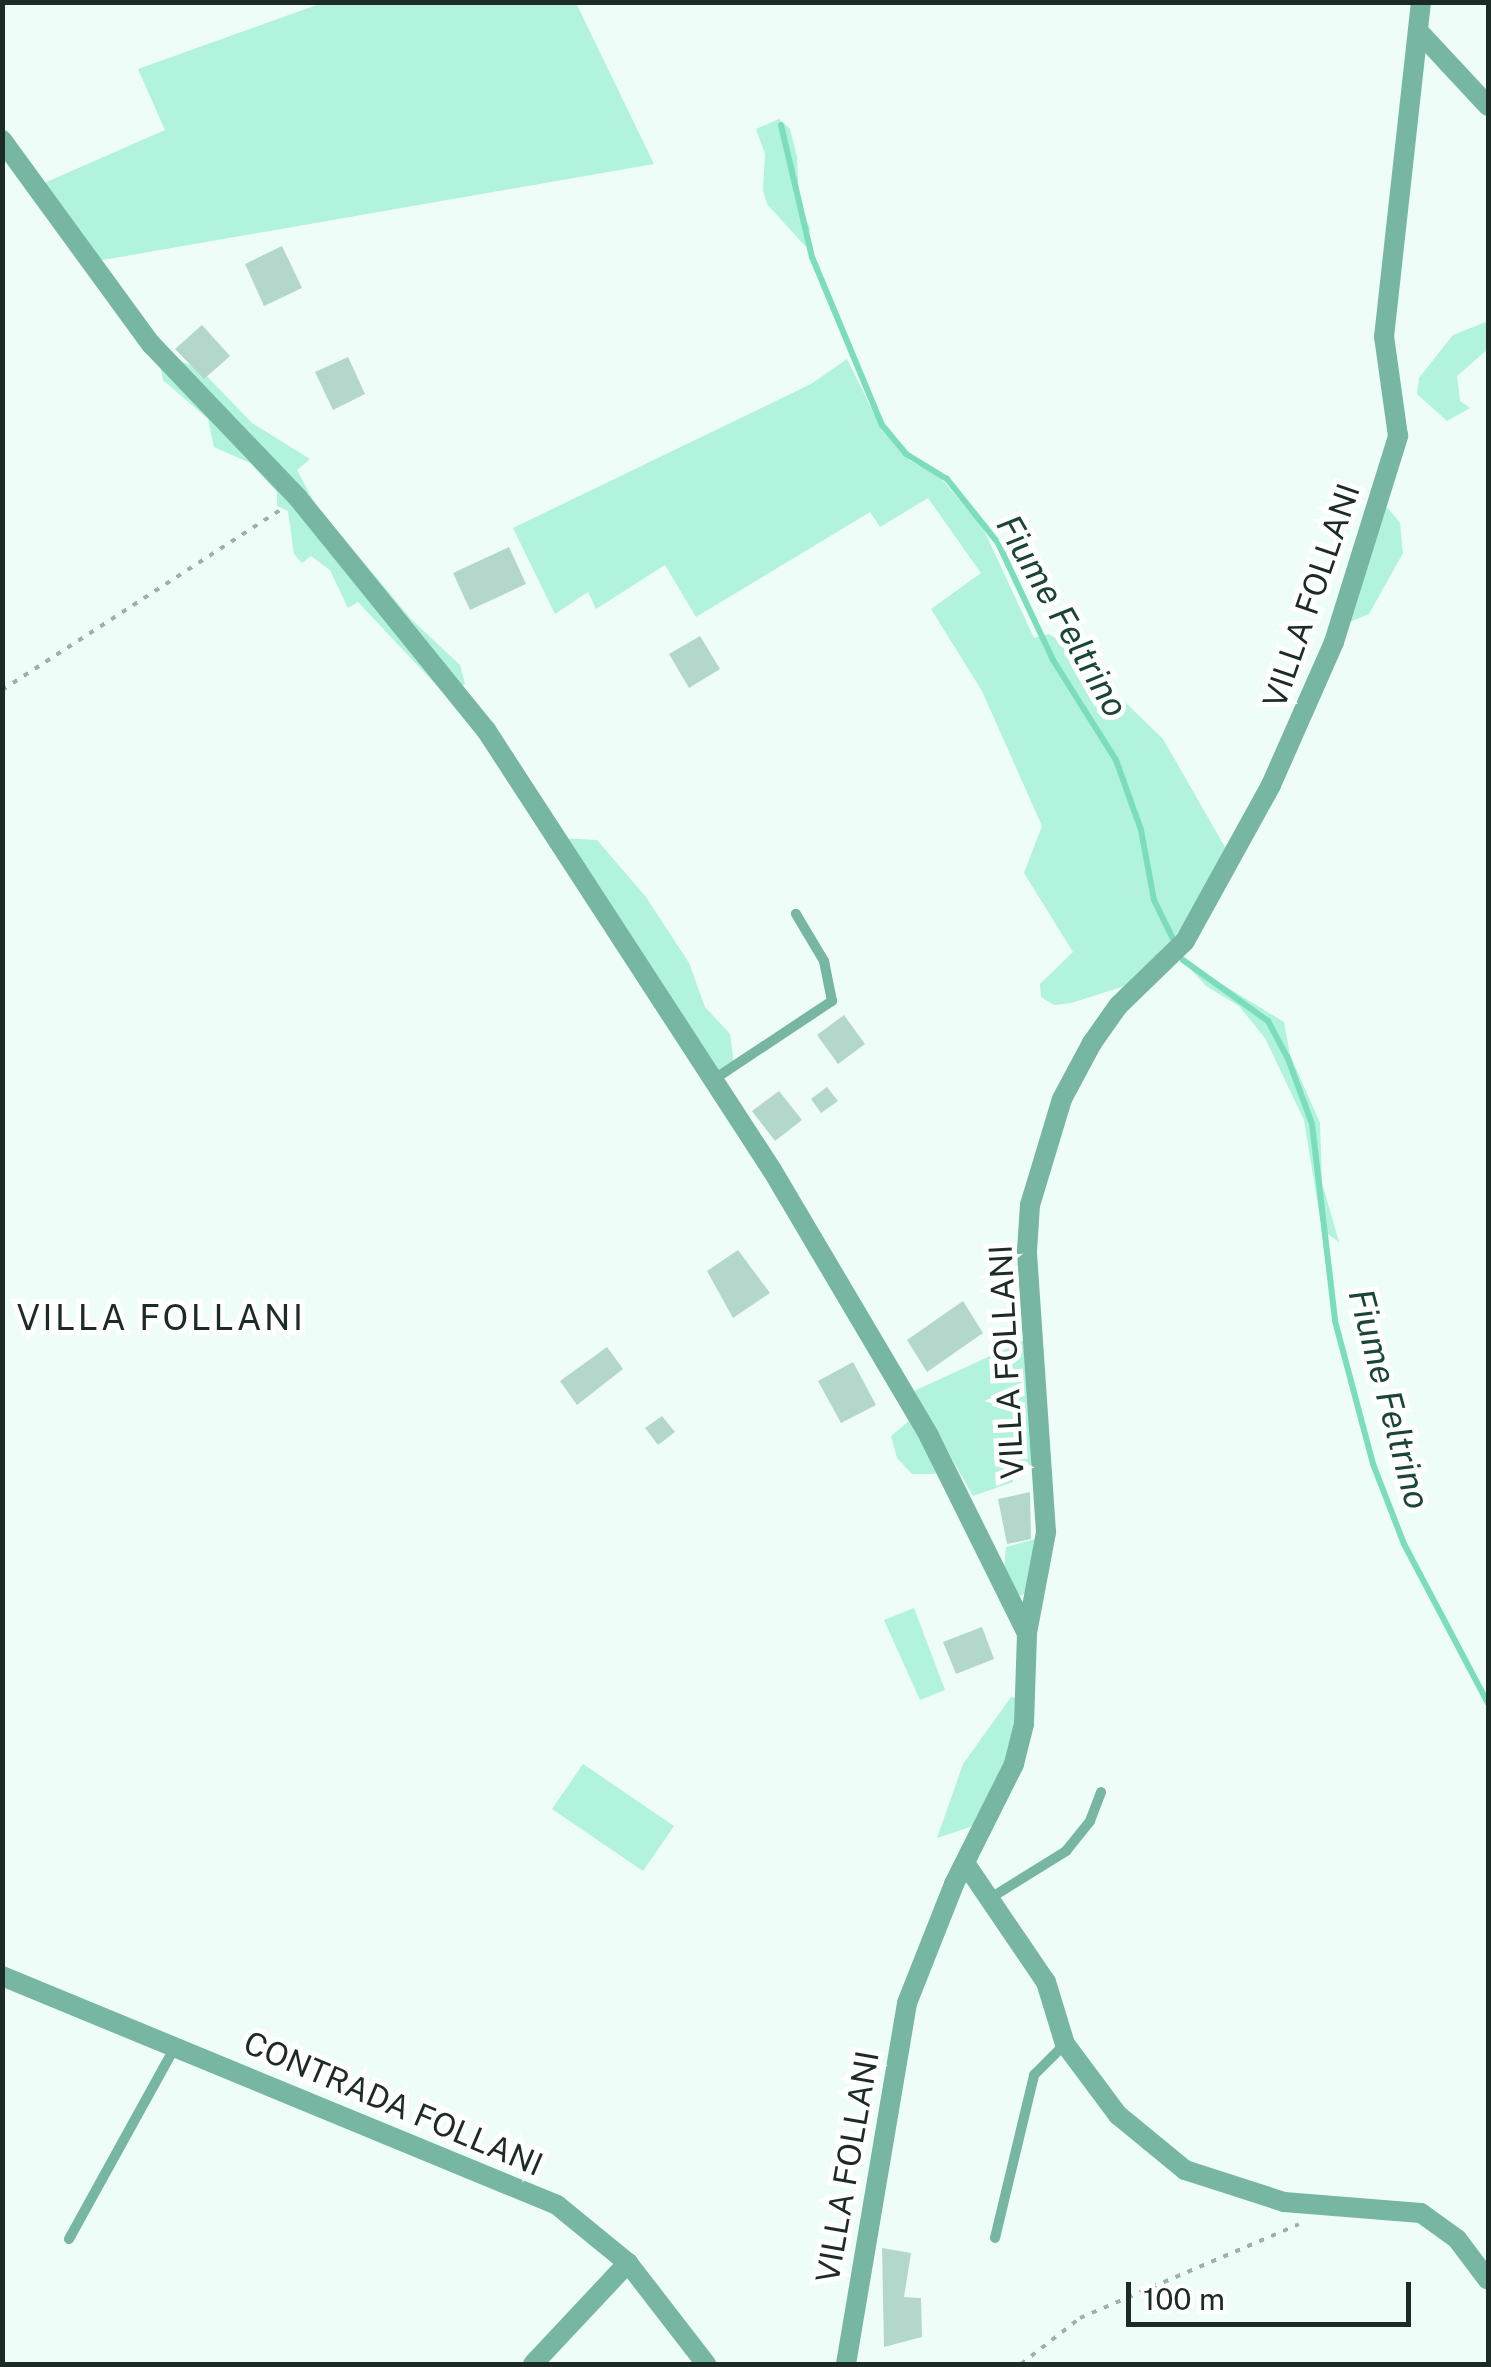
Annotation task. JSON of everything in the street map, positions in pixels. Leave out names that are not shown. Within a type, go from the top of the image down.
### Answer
[{"type":"street","name":"VILLA FOLLANI","points":[[846,2364],[907,2003],[965,1863],[1014,1764],[1024,1724],[1027,1633],[1046,1532],[1027,1250],[1039,1171],[1062,1099],[1092,1043],[1118,1006],[1185,940],[1233,858],[1334,642],[1398,436],[1384,337],[1422,35],[1421,2]]},
{"type":"street","points":[[1422,35],[1488,106]]},
{"type":"street","points":[[2,140],[151,344],[298,498],[486,730],[712,1080],[929,1436],[1027,1633]]},
{"type":"street","points":[[965,1863],[1046,1982],[1065,2044],[1118,2116],[1185,2170],[1284,2202],[1421,2213],[1457,2239],[1488,2280]]},
{"type":"street","name":"CONTRADA FOLLANI","points":[[2,1976],[557,2205],[628,2263],[706,2364]]},
{"type":"street","points":[[533,2364],[628,2263]]},
{"type":"lane","points":[[712,1080],[832,1001],[824,960],[796,914]]},
{"type":"lane","points":[[990,1899],[1066,1852],[1090,1822],[1101,1792]]},
{"type":"lane","points":[[996,2238],[1034,2075],[1065,2044]]},
{"type":"lane","points":[[69,2239],[176,2045]]},
{"type":"path","points":[[2,690],[298,498]]},
{"type":"path","points":[[1022,2364],[1080,2318],[1310,2220]]},
{"type":"green space","points":[[325,2],[576,3],[654,164],[97,261],[42,184],[165,130],[138,69]]},
{"type":"green space","points":[[779,119],[790,129],[797,157],[799,205],[810,228],[806,247],[767,204],[763,190],[765,154],[756,129]]},
{"type":"green space","points":[[1488,321],[1488,349],[1457,376],[1460,401],[1470,408],[1447,421],[1417,394],[1419,378],[1453,335]]},
{"type":"green space","points":[[170,357],[200,369],[252,423],[310,459],[297,470],[315,504],[411,619],[460,665],[465,684],[450,696],[358,602],[348,608],[330,570],[311,556],[302,563],[294,554],[288,511],[277,506],[277,492],[250,463],[214,447],[208,419],[163,380],[159,360]]},
{"type":"green space","points":[[847,359],[882,430],[910,461],[938,475],[982,526],[1034,638],[1049,634],[1066,645],[1163,739],[1230,856],[1166,950],[1128,985],[1071,1003],[1054,1005],[1041,997],[1040,984],[1073,952],[1024,873],[1042,826],[982,691],[931,609],[981,573],[928,498],[880,527],[870,512],[696,617],[665,565],[596,609],[588,592],[555,614],[513,528],[811,384]]},
{"type":"green space","points":[[1382,501],[1400,523],[1403,553],[1369,614],[1347,623]]},
{"type":"green space","points":[[561,838],[597,840],[646,897],[689,963],[705,1007],[730,1034],[734,1064],[716,1075]]},
{"type":"green space","points":[[1181,959],[1284,1022],[1290,1055],[1320,1123],[1322,1183],[1339,1242],[1322,1230],[1304,1120],[1265,1038],[1239,1006],[1206,986]]},
{"type":"green space","points":[[1027,1339],[1039,1463],[1013,1469],[1013,1482],[973,1496],[914,1391]]},
{"type":"green space","points":[[910,1420],[941,1470],[934,1474],[912,1474],[897,1458],[891,1436]]},
{"type":"green space","points":[[1039,1538],[1031,1590],[1018,1597],[1004,1569],[1006,1547]]},
{"type":"green space","points":[[914,1608],[945,1690],[920,1700],[884,1620]]},
{"type":"green space","points":[[1011,1697],[1018,1698],[1008,1759],[976,1825],[937,1838],[963,1764]]},
{"type":"green space","points":[[583,1764],[674,1826],[643,1871],[552,1809]]},
{"type":"building","points":[[282,246],[302,288],[264,306],[245,264]]},
{"type":"building","points":[[202,325],[230,356],[204,379],[175,349]]},
{"type":"building","points":[[348,357],[365,394],[333,410],[315,372]]},
{"type":"building","points":[[509,547],[526,584],[470,610],[453,573]]},
{"type":"building","points":[[700,636],[720,669],[689,688],[669,654]]},
{"type":"building","points":[[844,1015],[865,1044],[838,1064],[817,1035]]},
{"type":"building","points":[[827,1087],[838,1101],[821,1113],[811,1099]]},
{"type":"building","points":[[779,1091],[802,1120],[775,1141],[752,1111]]},
{"type":"building","points":[[738,1250],[770,1293],[733,1318],[707,1271]]},
{"type":"building","points":[[963,1301],[983,1333],[927,1372],[907,1340]]},
{"type":"building","points":[[607,1347],[623,1369],[577,1405],[560,1381]]},
{"type":"building","points":[[853,1362],[876,1405],[841,1423],[818,1381]]},
{"type":"building","points":[[662,1416],[675,1432],[658,1445],[645,1428]]},
{"type":"building","points":[[1030,1492],[1031,1539],[1007,1544],[998,1499]]},
{"type":"building","points":[[982,1627],[994,1659],[956,1674],[943,1642]]},
{"type":"building","points":[[882,2248],[911,2253],[904,2297],[921,2298],[922,2337],[884,2347]]},
{"type":"waterway","name":"Fiume Feltrino","points":[[781,125],[812,257],[882,425],[906,454],[947,479],[998,543],[1053,660],[1116,760],[1141,830],[1154,900],[1173,939]]},
{"type":"waterway","name":"Fiume Feltrino","points":[[1183,960],[1268,1021],[1287,1056],[1312,1124],[1335,1321],[1373,1464],[1404,1544],[1488,1703]]},
{"type":"district","name":"VILLA FOLLANI","points":[[161,1318]]}]
